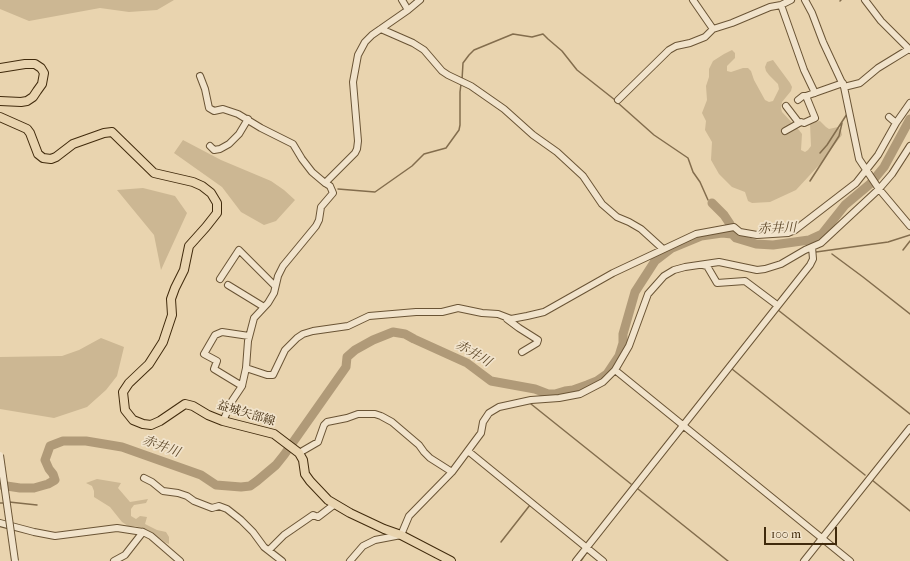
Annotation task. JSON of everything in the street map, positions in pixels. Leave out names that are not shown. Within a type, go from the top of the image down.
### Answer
[{"type":"main road","points":[[0,101],[27,101],[33,97],[42,84],[44,73],[41,68],[35,64],[2,65]]},
{"type":"main road","name":"益城矢部線","points":[[0,117],[22,126],[30,133],[38,154],[43,158],[51,159],[56,157],[72,144],[104,133],[112,132],[154,173],[193,182],[202,186],[211,193],[217,203],[217,213],[189,246],[184,270],[171,299],[172,315],[163,342],[149,364],[129,383],[123,392],[125,410],[133,420],[151,425],[185,404],[193,406],[208,415],[223,421],[274,434],[296,451]]},
{"type":"main road","points":[[296,451],[303,460],[306,474],[310,481],[328,500],[451,561]]},
{"type":"street","points":[[402,0],[408,10]]},
{"type":"street","points":[[325,183],[355,153],[357,149],[358,141],[353,82],[358,55],[365,42],[372,35],[420,0]]},
{"type":"street","points":[[693,0],[713,29]]},
{"type":"street","points":[[618,100],[669,50],[676,46],[690,43],[705,37],[713,29],[732,23],[770,7],[781,5],[791,0]]},
{"type":"street","points":[[805,0],[844,85],[856,151],[861,164],[878,188],[910,226]]},
{"type":"street","points":[[798,100],[803,96],[844,85],[860,83],[878,68],[910,50],[881,21],[865,0]]},
{"type":"street","points":[[781,5],[804,70],[816,93]]},
{"type":"street","points":[[381,29],[413,43],[424,50],[442,71],[504,109],[533,136],[557,152],[583,176],[602,204],[616,217],[641,229],[663,249]]},
{"type":"street","points":[[200,76],[205,88],[209,108],[214,111],[224,109],[238,114],[261,128],[293,144],[312,172],[330,186],[333,193],[321,208],[319,220],[316,226],[283,266],[278,276],[274,293],[254,318],[249,336],[246,368],[242,386],[232,401],[223,421]]},
{"type":"street","points":[[785,131],[801,122],[804,123],[815,118],[806,96]]},
{"type":"street","points":[[504,317],[511,319],[544,312],[613,273],[696,234],[734,227],[740,232],[748,234],[788,233],[794,230],[807,222],[856,183],[867,172],[896,123],[910,103]]},
{"type":"street","points":[[786,106],[799,123]]},
{"type":"street","points":[[889,117],[896,123]]},
{"type":"street","points":[[210,146],[214,150],[230,144],[239,134],[248,119]]},
{"type":"street","points":[[350,561],[363,546],[374,540],[401,535],[409,516],[452,472],[481,433],[483,422],[489,413],[499,407],[531,400],[559,398],[580,394],[603,382],[615,370],[629,346],[645,302],[652,289],[664,276],[674,270],[698,264],[718,262],[757,270],[766,269],[781,264],[812,248],[821,243],[892,174],[910,146]]},
{"type":"street","points":[[576,561],[682,426],[729,369],[813,259],[812,248]]},
{"type":"street","points":[[220,279],[239,250],[275,286]]},
{"type":"street","points":[[698,264],[707,266],[718,283],[745,281],[777,305]]},
{"type":"street","points":[[228,285],[264,307]]},
{"type":"street","points":[[246,368],[267,375],[273,375],[285,350],[297,338],[303,334],[313,331],[348,326],[369,316],[396,313],[442,312],[458,308],[482,313],[502,314],[519,328],[538,340],[537,343],[522,352]]},
{"type":"street","points":[[242,386],[214,369],[217,361],[204,354],[215,335],[222,332],[249,336]]},
{"type":"street","points":[[615,370],[850,561]]},
{"type":"street","points":[[296,451],[318,442],[324,425],[327,422],[358,414],[370,414],[382,416],[392,422],[419,445],[430,458],[452,472]]},
{"type":"street","points":[[804,561],[910,428]]},
{"type":"street","points":[[468,450],[603,561]]},
{"type":"street","points":[[0,455],[15,561]]},
{"type":"street","points":[[144,478],[152,482],[163,491],[178,493],[212,508],[219,506],[227,509],[253,532],[264,547],[282,561]]},
{"type":"street","points":[[269,550],[284,535],[313,515],[318,517],[335,504]]},
{"type":"street","points":[[0,523],[55,536],[117,528],[143,532],[151,536],[180,561]]},
{"type":"street","points":[[114,561],[125,555],[143,532]]},
{"type":"shaded area","points":[[0,0],[174,0],[157,10],[129,12],[100,8],[29,21],[0,9]]},
{"type":"shaded area","points":[[732,50],[735,53],[735,58],[727,66],[727,71],[731,72],[748,68],[751,71],[754,80],[765,100],[769,102],[773,101],[779,89],[778,84],[766,71],[765,67],[767,62],[773,60],[790,83],[792,87],[791,91],[782,102],[781,108],[782,112],[802,134],[801,150],[805,152],[811,146],[810,123],[820,121],[829,129],[838,127],[841,130],[842,135],[821,163],[796,190],[770,202],[752,203],[748,201],[745,192],[732,187],[719,174],[711,160],[712,142],[705,130],[706,121],[702,113],[707,100],[706,86],[709,77],[709,69],[713,61]]},
{"type":"shaded area","points":[[183,140],[221,160],[271,181],[295,200],[276,221],[264,225],[241,212],[222,187],[174,153]]},
{"type":"shaded area","points":[[143,188],[175,196],[187,213],[161,270],[154,235],[117,190]]},
{"type":"shaded area","points":[[101,338],[124,347],[117,376],[106,390],[87,407],[54,418],[0,409],[0,357],[62,356],[79,350]]},
{"type":"shaded area","points":[[97,479],[121,483],[118,488],[130,502],[148,499],[146,503],[134,505],[131,509],[131,516],[136,519],[140,516],[147,517],[145,524],[157,530],[166,532],[169,537],[169,544],[142,528],[128,526],[122,522],[110,507],[94,497],[92,486],[86,483]]},
{"type":"waterway","points":[[462,80],[463,63],[474,50],[513,34],[532,37],[543,34],[562,51],[577,70],[615,100]]},
{"type":"waterway","points":[[338,189],[375,192],[412,166],[424,154],[446,148],[459,130],[461,84]]},
{"type":"waterway","points":[[618,103],[654,135],[688,158],[693,172],[700,182],[708,200]]},
{"type":"waterway","points":[[820,153],[827,145],[847,114]]},
{"type":"waterway","name":"赤井川","points":[[0,485],[20,488],[34,488],[48,484],[55,480],[45,460],[50,446],[63,441],[86,441],[122,447],[201,475],[216,485],[241,487],[250,486],[276,465],[284,455],[346,367],[347,357],[355,350],[373,340],[393,332],[405,334],[467,363],[491,381],[535,389],[548,394],[573,390],[597,381],[607,374],[619,356],[623,343],[623,334],[635,292],[655,261],[672,248],[701,236],[722,233],[732,234],[736,238],[756,244],[773,245],[809,240],[822,234],[845,205],[870,184],[884,167],[910,119]]},
{"type":"waterway","points":[[810,181],[839,136],[842,123]]},
{"type":"waterway","points":[[712,203],[724,215],[730,224]]},
{"type":"waterway","points":[[816,252],[888,242],[910,235]]},
{"type":"waterway","points":[[903,250],[910,241]]},
{"type":"waterway","points":[[832,254],[910,314]]},
{"type":"waterway","points":[[778,310],[910,414]]},
{"type":"waterway","points":[[732,369],[865,475]]},
{"type":"waterway","points":[[531,404],[631,484]]},
{"type":"waterway","points":[[872,480],[910,511]]},
{"type":"waterway","points":[[638,489],[728,561]]},
{"type":"waterway","points":[[9,502],[37,505]]},
{"type":"waterway","points":[[0,503],[5,503]]},
{"type":"waterway","points":[[501,542],[530,505],[531,506]]},
{"type":"waterway","points":[[581,561],[587,552]]}]
